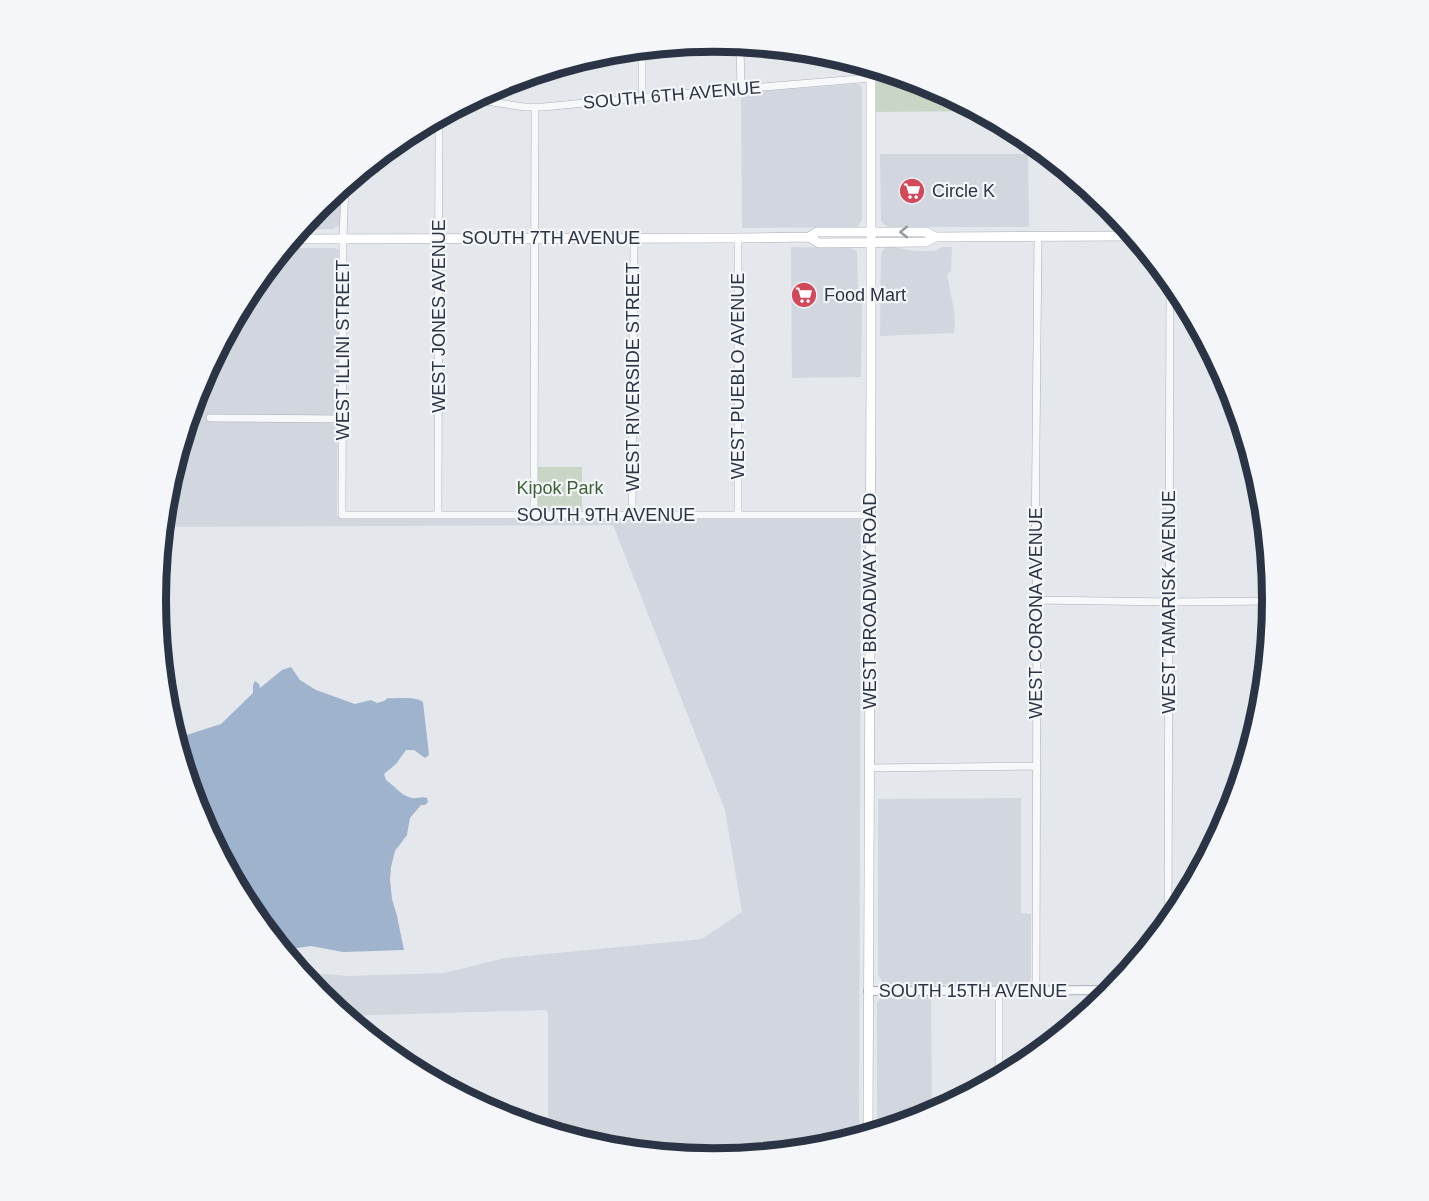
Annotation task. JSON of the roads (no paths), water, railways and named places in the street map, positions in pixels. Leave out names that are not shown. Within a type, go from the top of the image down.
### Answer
[{"type":"main road","name":"WEST BROADWAY ROAD","points":[[868,1126],[871,78]]},
{"type":"main road","name":"SOUTH 7TH AVENUE","points":[[303,238],[738,238],[809,237],[817,232],[926,232],[935,237],[1124,236]]},
{"type":"main road","name":"SOUTH 7TH AVENUE","points":[[809,237],[819,243],[926,242],[935,237]]},
{"type":"street","points":[[740,53],[741,89]]},
{"type":"street","points":[[642,57],[642,98]]},
{"type":"street","name":"SOUTH 6TH AVENUE","points":[[489,101],[535,107],[871,78]]},
{"type":"street","points":[[534,515],[535,107]]},
{"type":"street","name":"WEST JONES AVENUE","points":[[438,515],[439,127]]},
{"type":"street","name":"WEST ILLINI STREET","points":[[342,515],[345,196]]},
{"type":"street","name":"WEST CORONA AVENUE","points":[[1036,990],[1035,550],[1038,237]]},
{"type":"street","name":"WEST PUEBLO AVENUE","points":[[738,238],[738,515]]},
{"type":"street","name":"WEST RIVERSIDE STREET","points":[[632,515],[634,239]]},
{"type":"street","name":"WEST TAMARISK AVENUE","points":[[1168,908],[1170,296]]},
{"type":"street","points":[[210,418],[343,419]]},
{"type":"street","name":"SOUTH 9TH AVENUE","points":[[342,515],[870,514]]},
{"type":"street","points":[[1036,600],[1262,601]]},
{"type":"street","points":[[870,768],[1036,766]]},
{"type":"street","points":[[999,990],[999,1068]]},
{"type":"street","name":"SOUTH 15TH AVENUE","points":[[868,991],[1100,990]]},
{"type":"water","points":[[291,667],[300,680],[316,690],[355,704],[371,700],[377,703],[388,698],[411,698],[423,702],[429,755],[425,758],[414,750],[406,750],[396,764],[384,774],[386,780],[404,795],[412,798],[427,798],[428,802],[421,805],[410,818],[407,835],[395,851],[391,867],[392,899],[404,950],[343,952],[311,946],[292,949],[259,905],[240,874],[208,810],[184,736],[221,724],[253,693],[255,681],[260,688],[282,670]]},
{"type":"place","name":"Circle K","points":[[912,191]]},
{"type":"place","name":"Food Mart","points":[[804,295]]},
{"type":"park label","name":"Kipok Park","points":[[560,488]]}]
